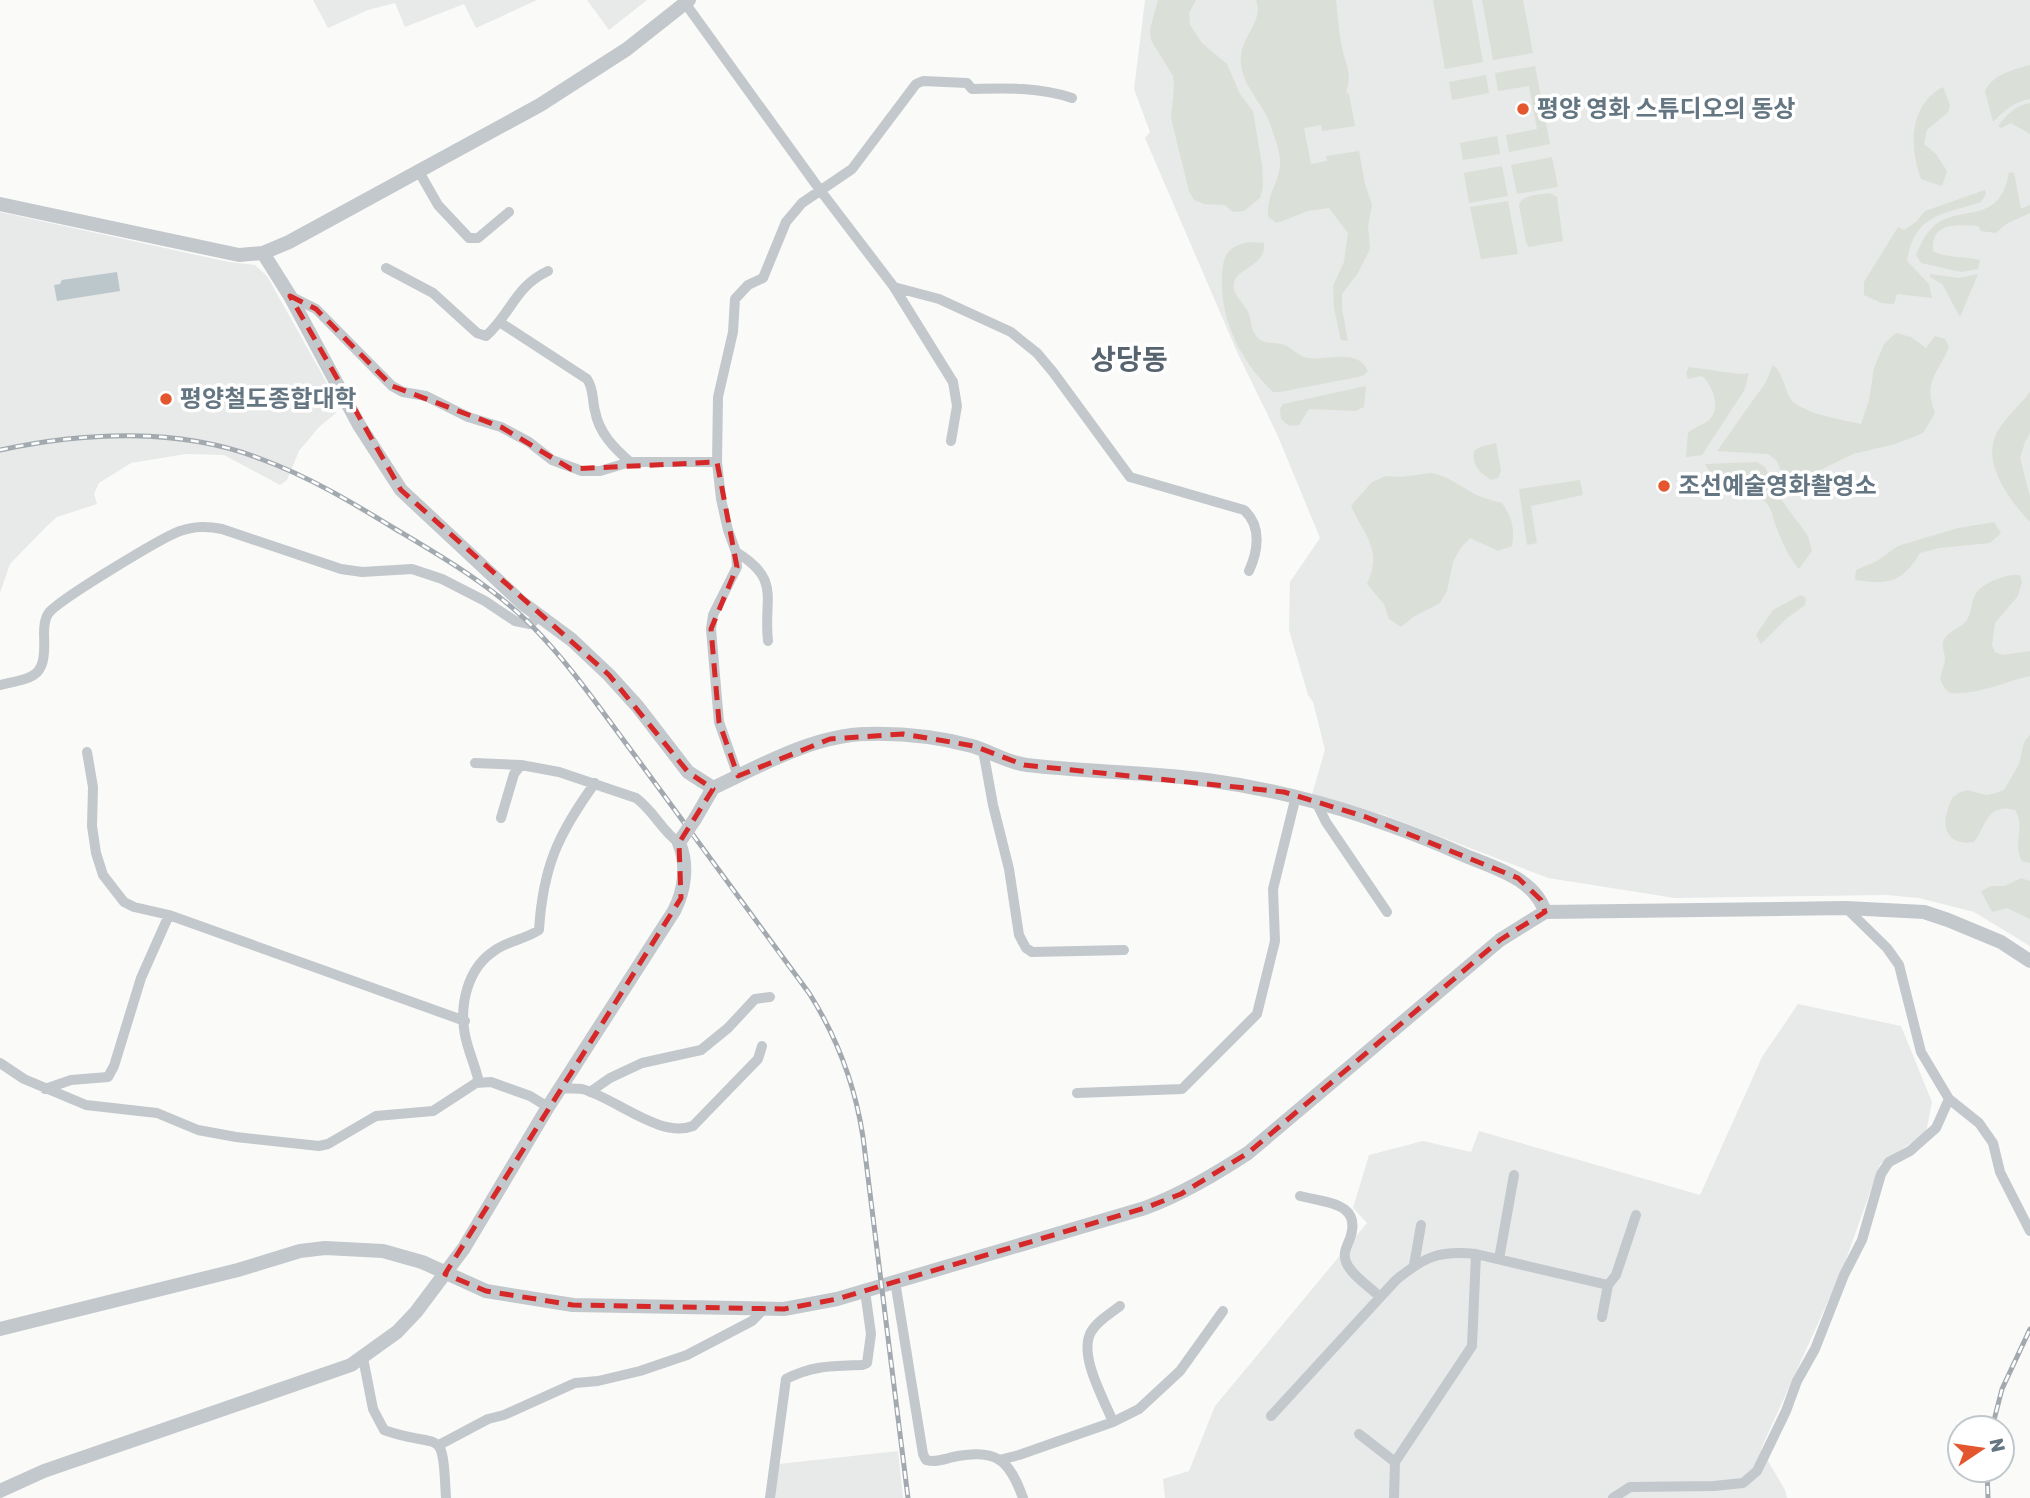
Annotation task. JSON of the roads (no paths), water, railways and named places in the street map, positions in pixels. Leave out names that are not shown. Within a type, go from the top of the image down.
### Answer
[{"type":"street","points":[[0,204],[239,255],[263,253],[289,242],[540,105],[627,49],[687,2],[820,190],[894,287],[953,382],[957,406],[951,441]]},
{"type":"street","points":[[738,776],[719,722],[711,629],[713,615],[737,567],[717,462],[716,418],[718,397],[733,332],[735,299],[748,285],[763,278],[786,222],[802,203],[852,169],[916,84],[923,81],[967,83],[972,89],[1029,88],[1048,90],[1073,98]]},
{"type":"street","points":[[418,170],[438,205],[469,238],[478,238],[509,212]]},
{"type":"street","points":[[263,253],[290,296],[359,425],[401,491],[540,616],[572,640],[638,707],[688,772],[713,788]]},
{"type":"street","points":[[386,268],[433,293],[477,333],[485,336],[501,323],[514,297],[533,279],[548,271]]},
{"type":"street","points":[[894,287],[939,299],[1011,332],[1037,353],[1130,477],[1244,510],[1253,520],[1256,534],[1254,559],[1249,570]]},
{"type":"street","points":[[290,296],[316,309],[392,386],[403,392],[426,396],[468,417],[501,427],[571,469],[600,471],[629,462],[717,462]]},
{"type":"street","points":[[501,323],[587,379],[591,385],[598,424],[612,447],[629,462]]},
{"type":"street","points":[[0,685],[35,675],[42,669],[45,622],[52,610],[105,574],[166,538],[177,532],[205,525],[341,569],[362,572],[412,569],[442,579],[524,624],[530,624],[540,616]]},
{"type":"street","points":[[736,552],[749,561],[765,579],[769,606],[768,641]]},
{"type":"street","points":[[0,1491],[44,1471],[351,1365],[397,1332],[416,1312],[464,1248],[548,1107],[681,898],[684,861],[681,841],[713,788],[799,749],[830,739],[864,734],[903,734],[943,739],[1024,765],[1206,780],[1296,796],[1366,817],[1518,878],[1541,900],[1545,912]]},
{"type":"street","points":[[983,750],[1009,869],[1018,935],[1026,948],[1032,952],[1124,950]]},
{"type":"street","points":[[87,752],[93,787],[92,826],[96,852],[103,875],[124,902],[169,915],[464,1021]]},
{"type":"street","points":[[475,763],[521,765],[558,772],[636,798],[648,806],[668,836],[681,841]]},
{"type":"street","points":[[501,818],[514,774],[521,765]]},
{"type":"street","points":[[480,1083],[465,1035],[467,989],[480,961],[496,949],[539,930],[541,898],[560,837],[595,783]]},
{"type":"street","points":[[1077,1093],[1182,1089],[1257,1014],[1275,941],[1273,889],[1296,796]]},
{"type":"street","points":[[1315,802],[1387,912]]},
{"type":"street","points":[[1846,908],[1887,948],[1899,965],[1921,1052],[1949,1099],[1979,1122],[1993,1143],[2000,1172],[2030,1231]]},
{"type":"street","points":[[0,1329],[238,1270],[300,1251],[353,1248],[383,1251],[422,1262],[486,1291],[573,1306],[784,1309],[837,1299],[1145,1208],[1210,1179],[1258,1145],[1500,940],[1545,912],[1846,908],[1924,912],[2001,942],[2030,961]]},
{"type":"street","points":[[45,1089],[71,1080],[108,1077],[114,1066],[141,978],[169,915]]},
{"type":"street","points":[[590,1092],[610,1078],[642,1063],[701,1050],[728,1028],[755,999],[770,997]]},
{"type":"street","points":[[560,1088],[582,1089],[643,1118],[685,1129],[693,1126],[758,1059],[762,1046]]},
{"type":"street","points":[[0,1063],[24,1079],[86,1105],[158,1113],[198,1129],[236,1137],[319,1146],[328,1144],[376,1116],[433,1111],[466,1088],[480,1083],[491,1082],[530,1096],[548,1107]]},
{"type":"street","points":[[1614,1498],[1630,1487],[1743,1483],[1757,1471],[1786,1411],[1797,1381],[1815,1349],[1844,1275],[1862,1240],[1881,1174],[1889,1162],[1910,1152],[1936,1128],[1949,1099]]},
{"type":"street","points":[[1499,1259],[1514,1175]]},
{"type":"street","points":[[1300,1196],[1346,1209],[1354,1221],[1354,1228],[1344,1251],[1347,1265],[1380,1297]]},
{"type":"street","points":[[1602,1317],[1608,1285],[1616,1275],[1636,1216]]},
{"type":"street","points":[[1414,1265],[1421,1225]]},
{"type":"street","points":[[1271,1416],[1380,1297],[1414,1265],[1435,1254],[1476,1254],[1608,1285]]},
{"type":"street","points":[[1394,1498],[1395,1462],[1472,1346],[1476,1254]]},
{"type":"street","points":[[895,1282],[926,1460],[972,1453],[986,1454],[1011,1469],[1023,1498]]},
{"type":"street","points":[[770,1498],[786,1379],[804,1369],[867,1363],[870,1334],[864,1290]]},
{"type":"street","points":[[1113,1422],[1088,1363],[1087,1345],[1090,1333],[1096,1325],[1121,1306]]},
{"type":"street","points":[[439,1445],[488,1419],[504,1415],[575,1383],[598,1381],[640,1371],[687,1355],[752,1321],[764,1309]]},
{"type":"street","points":[[999,1460],[1113,1422],[1139,1409],[1181,1371],[1223,1311]]},
{"type":"street","points":[[363,1358],[373,1409],[384,1430],[436,1441],[439,1445],[444,1457],[446,1498]]},
{"type":"street","points":[[1359,1434],[1395,1462]]},
{"type":"railway","points":[[0,450],[98,436],[165,437],[230,449],[261,459],[331,491],[467,573],[516,611],[559,656],[599,706],[809,993],[836,1044],[850,1080],[860,1118],[908,1498]]},
{"type":"railway","points":[[1996,1414],[2002,1389],[2030,1329]]},
{"type":"railway","points":[[1988,1484],[1988,1498]]},
{"type":"place","name":"평양 영화 스튜디오의 동상","points":[[1523,109]]},
{"type":"place","name":"평양철도종합대학","points":[[166,399]]},
{"type":"place","name":"조선예술영화촬영소","points":[[1664,486]]},
{"type":"district","name":"상당동","points":[[1129,359]]}]
